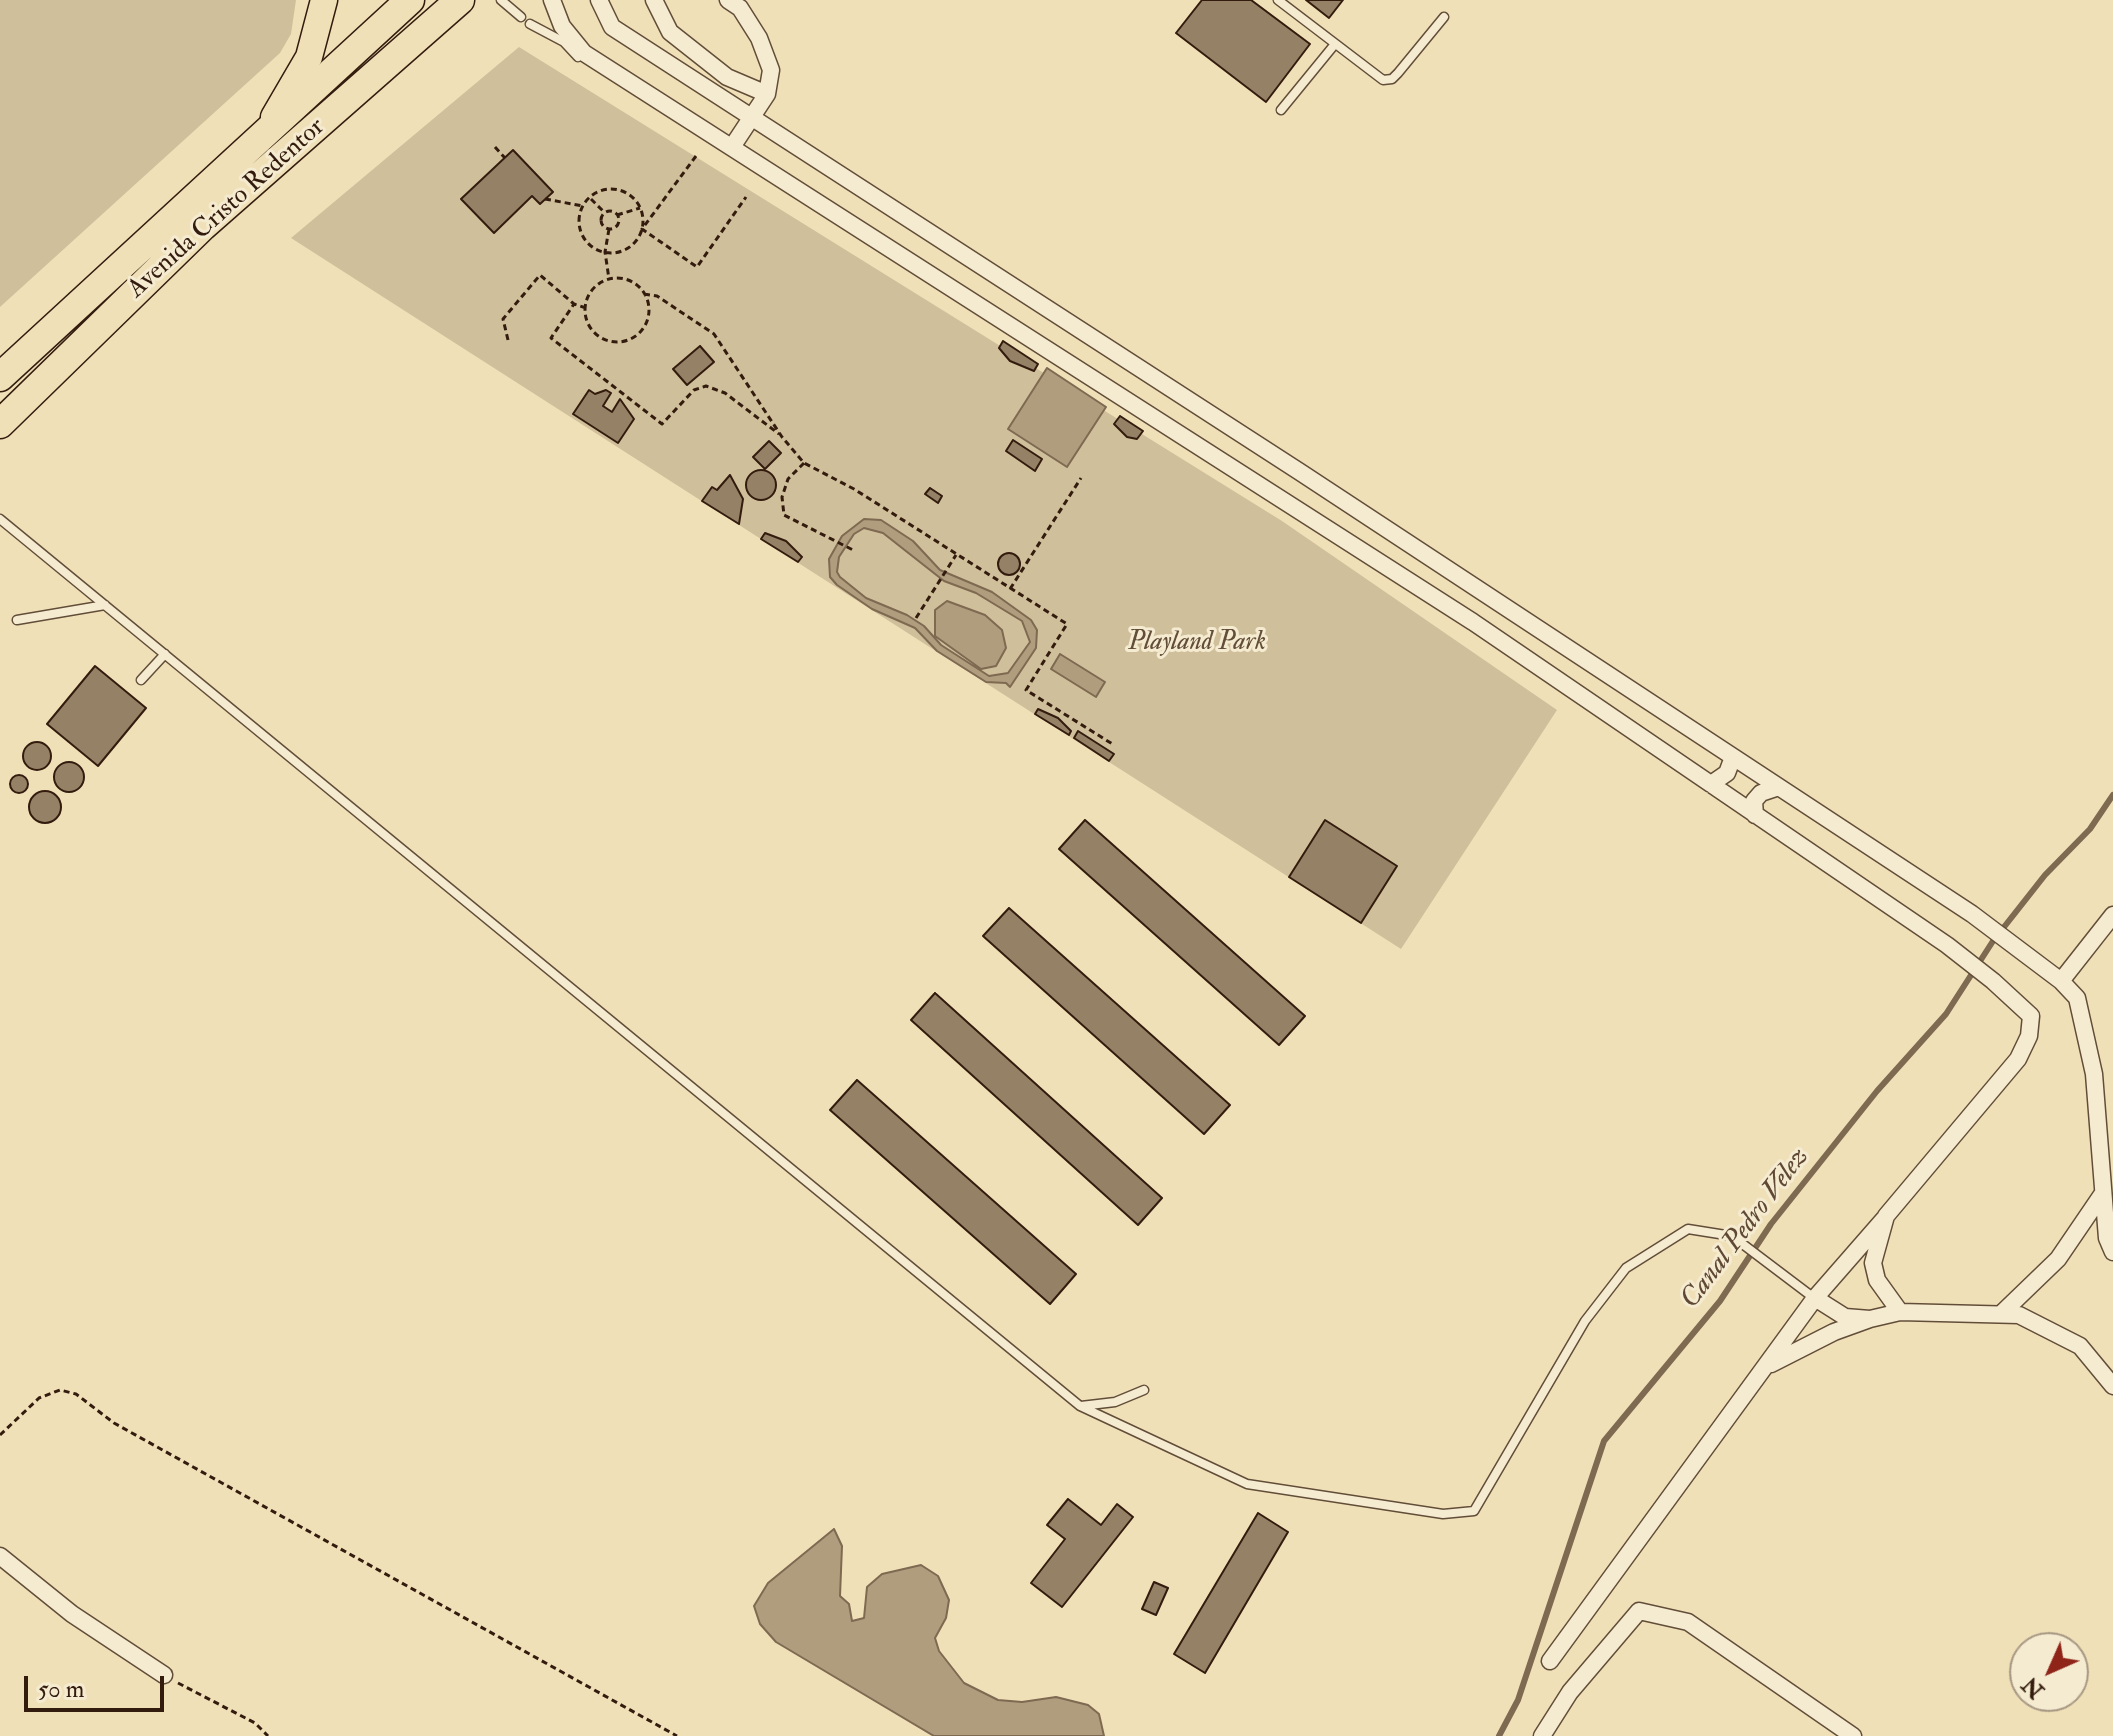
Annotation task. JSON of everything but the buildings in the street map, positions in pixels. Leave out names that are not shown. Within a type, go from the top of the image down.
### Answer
[{"type":"highway","points":[[365,41],[391,0]]},
{"type":"highway","name":"Avenida Cristo Redentor","points":[[0,377],[410,0]]},
{"type":"highway","points":[[381,69],[403,36],[440,0]]},
{"type":"highway","name":"Avenida Cristo Redentor","points":[[0,424],[203,226],[460,0]]},
{"type":"main road","points":[[260,138],[304,69],[318,32],[324,0]]},
{"type":"street","points":[[552,0],[562,26],[584,53],[1473,622],[1947,945],[2031,1016],[2029,1036],[2018,1059],[1815,1298],[1550,1661]]},
{"type":"street","points":[[599,0],[612,27],[1286,463],[1972,914],[2061,981],[2077,998],[2094,1074],[2107,1238],[2113,1252]]},
{"type":"street","points":[[654,0],[670,32],[727,77],[767,94]]},
{"type":"street","points":[[728,0],[740,8],[759,38],[771,70],[767,94],[753,120],[732,147]]},
{"type":"street","points":[[1711,784],[1727,773],[1733,757]]},
{"type":"street","points":[[1755,815],[1754,801],[1761,793],[1779,787]]},
{"type":"street","points":[[2061,981],[2113,915]]},
{"type":"street","points":[[2002,1313],[2058,1259],[2103,1193]]},
{"type":"street","points":[[1886,1216],[1873,1263],[1877,1280],[1900,1312]]},
{"type":"street","points":[[1815,1298],[1845,1317],[1870,1319]]},
{"type":"street","points":[[1766,1367],[1834,1332],[1900,1312],[2002,1313],[2019,1315],[2080,1346],[2113,1386]]},
{"type":"street","points":[[0,1556],[72,1614],[164,1675]]},
{"type":"street","points":[[1542,1736],[1570,1692],[1639,1611],[1688,1622],[1853,1736]]},
{"type":"lane","points":[[501,0],[521,17]]},
{"type":"lane","points":[[1278,0],[1383,80],[1392,79],[1444,17]]},
{"type":"lane","points":[[530,24],[564,42],[579,58]]},
{"type":"lane","points":[[1281,110],[1335,44]]},
{"type":"lane","points":[[0,519],[1080,1406],[1247,1484],[1443,1514],[1474,1511],[1585,1321],[1626,1268],[1688,1229],[1732,1236],[1815,1298]]},
{"type":"lane","points":[[17,620],[105,605]]},
{"type":"lane","points":[[141,680],[165,654]]},
{"type":"lane","points":[[1080,1406],[1115,1402],[1144,1390]]},
{"type":"path","points":[[495,147],[505,158]]},
{"type":"path","points":[[696,156],[642,229],[625,250],[605,252],[596,249],[582,235],[580,215],[583,206],[590,198],[607,189],[618,189],[635,199],[640,208],[642,229],[697,267],[746,197]]},
{"type":"path","points":[[590,198],[605,213],[617,215],[640,208]]},
{"type":"path","points":[[545,199],[583,206]]},
{"type":"path","points":[[605,213],[601,221],[609,229]]},
{"type":"path","points":[[609,229],[618,224],[617,215]]},
{"type":"path","points":[[609,229],[605,252],[609,279]]},
{"type":"path","points":[[508,340],[503,319],[540,275],[574,304],[586,308]]},
{"type":"path","points":[[644,294],[649,312],[647,322],[642,331],[625,342],[605,340],[597,335],[586,318],[586,308],[593,290],[609,279],[629,281],[644,294],[657,296],[714,334],[782,437],[804,463],[845,484],[1067,624],[1026,690],[1114,745]]},
{"type":"path","points":[[574,304],[551,338],[662,424],[694,390],[706,386],[725,393],[782,437]]},
{"type":"path","points":[[804,463],[788,479],[782,497],[784,515],[855,551]]},
{"type":"path","points":[[1010,589],[1081,478]]},
{"type":"path","points":[[916,618],[956,555]]},
{"type":"path","points":[[0,1435],[39,1398],[60,1390],[76,1394],[114,1423],[677,1736]]},
{"type":"path","points":[[164,1675],[255,1723],[268,1736]]},
{"type":"green space","points":[[0,0],[296,0],[291,34],[280,53],[0,307]]},
{"type":"green space","name":"Playland Park","points":[[519,47],[1282,521],[1557,710],[1401,949],[291,238]]},
{"type":"shaded area","points":[[1047,368],[1106,407],[1067,467],[1008,429]]},
{"type":"shaded area","points":[[864,519],[881,520],[913,541],[940,570],[992,592],[1031,620],[1037,630],[1036,648],[1010,687],[1006,683],[986,682],[937,651],[915,628],[872,609],[837,585],[830,577],[829,559],[842,536]],"holes":[[[864,528],[883,533],[944,581],[976,593],[1022,621],[1030,642],[1008,673],[989,676],[941,645],[924,626],[907,615],[866,598],[840,577],[837,572],[839,557],[854,534]]]},
{"type":"shaded area","points":[[947,601],[985,615],[1002,630],[1006,648],[996,666],[981,669],[935,636],[935,610]]},
{"type":"shaded area","points":[[1060,654],[1105,682],[1096,697],[1051,669]]},
{"type":"shaded area","points":[[834,1529],[842,1546],[840,1596],[849,1604],[852,1621],[864,1618],[867,1587],[882,1574],[921,1565],[938,1576],[949,1600],[946,1618],[935,1638],[939,1651],[964,1683],[998,1700],[1022,1702],[1056,1697],[1088,1705],[1099,1714],[1104,1736],[934,1736],[776,1642],[760,1624],[754,1606],[768,1583]]},
{"type":"waterway","name":"Canal Pedro Velez","points":[[1499,1736],[1518,1700],[1604,1441],[1720,1301],[1771,1224],[1877,1091],[1946,1014],[1993,941],[2045,875],[2090,829],[2113,795]]}]
